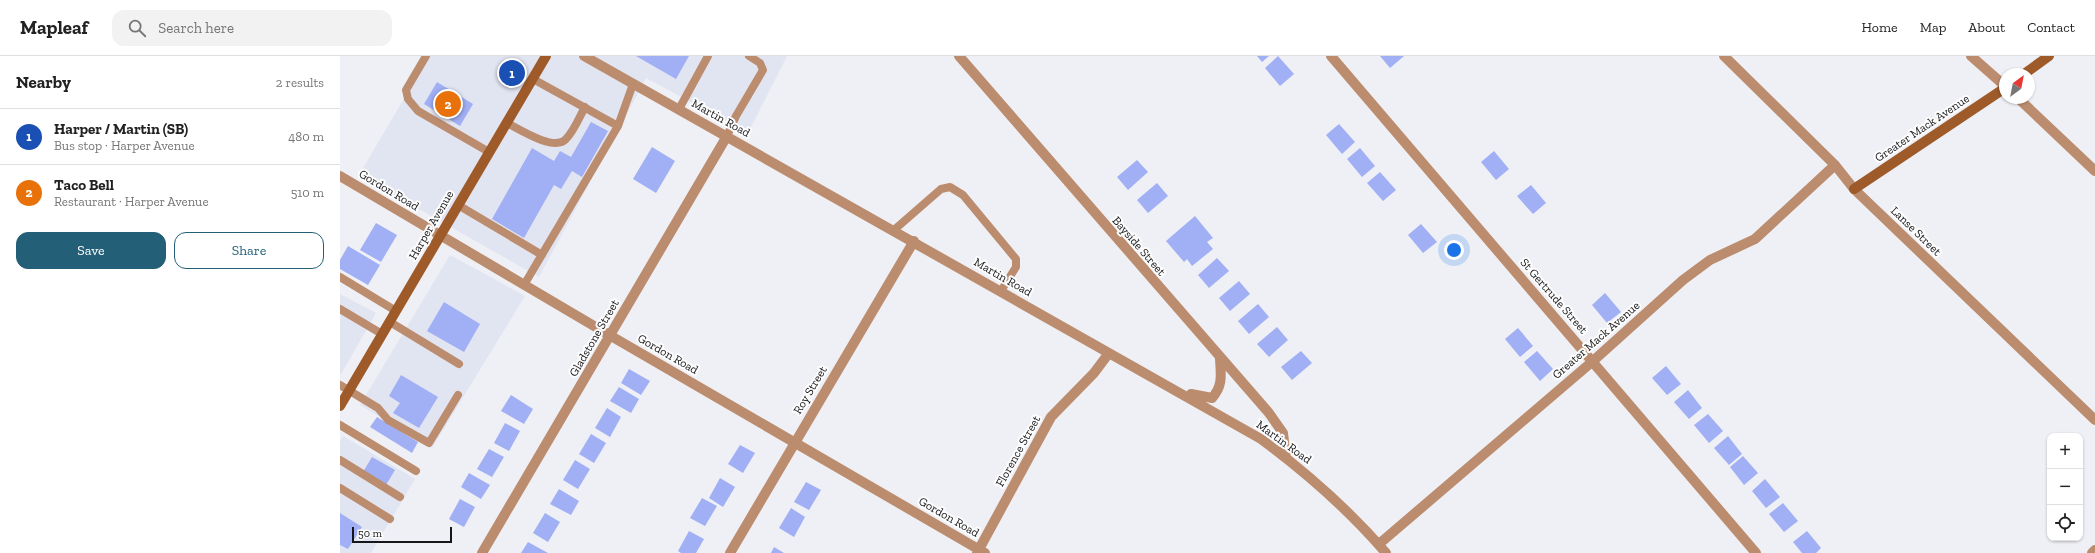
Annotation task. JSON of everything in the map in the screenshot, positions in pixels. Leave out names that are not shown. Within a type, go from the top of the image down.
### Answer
[{"type":"main road","name":"Harper Avenue","points":[[340,406],[546,56]]},
{"type":"main road","points":[[2032,68],[2048,56]]},
{"type":"main road","name":"Greater Mack Avenue","points":[[1854,189],[1999,91]]},
{"type":"street","name":"Martin Road","points":[[584,56],[1261,439],[1338,502],[1386,553]]},
{"type":"street","name":"Bayside Street","points":[[959,56],[1220,359],[1237,375],[1283,433],[1286,458]]},
{"type":"street","name":"St Gertrude Street","points":[[1331,56],[1756,553]]},
{"type":"street","name":"Lanse Street","points":[[1724,56],[1835,165],[1854,189],[2095,420]]},
{"type":"street","points":[[1970,56],[1999,82]]},
{"type":"street","points":[[2024,104],[2095,171]]},
{"type":"street","name":"Gladstone Street","points":[[482,553],[611,336],[727,136]]},
{"type":"street","name":"Greater Mack Avenue","points":[[1379,544],[1593,361],[1688,276],[1710,260],[1755,239],[1768,229],[1835,165]]},
{"type":"street","name":"Gordon Road","points":[[340,176],[611,336],[795,441],[980,552]]},
{"type":"street","name":"Roy Street","points":[[730,553],[914,242]]},
{"type":"street","name":"Florence Street","points":[[980,552],[1051,418],[1094,373],[1109,353]]},
{"type":"street","points":[[1166,385],[1194,395],[1212,398],[1222,383],[1220,359]]},
{"type":"street","points":[[2092,553],[2095,550]]},
{"type":"lane","points":[[426,56],[406,90],[408,99],[418,110],[489,152]]},
{"type":"lane","points":[[678,109],[708,56]]},
{"type":"lane","points":[[727,136],[736,116],[762,73],[762,66],[753,57]]},
{"type":"lane","points":[[533,79],[618,126]]},
{"type":"lane","points":[[524,285],[618,126],[633,84]]},
{"type":"lane","points":[[507,123],[536,138],[559,144],[565,141],[570,135],[585,107]]},
{"type":"lane","points":[[894,230],[941,188],[950,187],[963,195],[1016,259],[1016,268],[1000,291]]},
{"type":"lane","points":[[458,206],[542,255]]},
{"type":"lane","points":[[340,277],[396,311]]},
{"type":"lane","points":[[340,309],[382,334]]},
{"type":"lane","points":[[390,322],[459,364]]},
{"type":"lane","points":[[340,385],[378,408],[388,420],[429,443],[458,395]]},
{"type":"lane","points":[[340,425],[416,470]]},
{"type":"lane","points":[[340,460],[400,497]]},
{"type":"lane","points":[[340,488],[390,519]]},
{"type":"shaded area","points":[[429,56],[787,56],[748,133],[646,78],[539,277],[359,175]]},
{"type":"shaded area","points":[[450,255],[525,296],[432,448],[360,405]]},
{"type":"shaded area","points":[[340,294],[376,313],[340,376]]},
{"type":"shaded area","points":[[343,436],[415,479],[371,553],[340,553],[340,441]]},
{"type":"building","points":[[636,56],[689,56],[676,79]]},
{"type":"building","points":[[1257,56],[1269,56],[1262,62]]},
{"type":"building","points":[[1278,56],[1294,74],[1280,86],[1265,68]]},
{"type":"building","points":[[1380,56],[1404,56],[1390,68]]},
{"type":"building","points":[[437,82],[473,104],[460,126],[424,104]]},
{"type":"building","points":[[591,122],[608,131],[582,177],[572,171],[561,189],[554,185],[524,238],[492,219],[532,148],[554,161],[560,151],[571,157]]},
{"type":"building","points":[[1339,124],[1355,142],[1342,154],[1326,135]]},
{"type":"building","points":[[652,147],[675,161],[656,193],[633,179]]},
{"type":"building","points":[[1360,148],[1375,166],[1362,177],[1347,159]]},
{"type":"building","points":[[1494,151],[1509,169],[1496,180],[1481,162]]},
{"type":"building","points":[[1137,160],[1148,172],[1128,190],[1117,177]]},
{"type":"building","points":[[1380,172],[1396,190],[1383,201],[1367,183]]},
{"type":"building","points":[[1157,183],[1168,196],[1148,213],[1137,200]]},
{"type":"building","points":[[1531,185],[1546,203],[1533,214],[1517,196]]},
{"type":"building","points":[[1195,216],[1213,238],[1207,242],[1213,249],[1192,266],[1187,259],[1184,262],[1166,241]]},
{"type":"building","points":[[376,223],[397,235],[381,262],[360,250]]},
{"type":"building","points":[[1421,224],[1437,242],[1423,253],[1408,235]]},
{"type":"building","points":[[348,246],[380,265],[368,285],[340,269],[340,260]]},
{"type":"building","points":[[1217,258],[1229,271],[1209,288],[1198,275]]},
{"type":"building","points":[[1239,281],[1250,294],[1230,311],[1219,298]]},
{"type":"building","points":[[1605,293],[1621,312],[1607,323],[1592,305]]},
{"type":"building","points":[[444,302],[480,324],[464,352],[427,331]]},
{"type":"building","points":[[1258,304],[1269,317],[1249,334],[1238,321]]},
{"type":"building","points":[[1277,327],[1288,340],[1269,357],[1257,344]]},
{"type":"building","points":[[1518,328],[1533,346],[1520,357],[1505,339]]},
{"type":"building","points":[[1301,351],[1312,363],[1292,380],[1281,367]]},
{"type":"building","points":[[1537,351],[1553,369],[1540,381],[1524,362]]},
{"type":"building","points":[[1666,366],[1681,384],[1667,395],[1652,378]]},
{"type":"building","points":[[629,369],[650,381],[641,395],[621,383]]},
{"type":"building","points":[[401,375],[438,397],[419,428],[393,413],[400,403],[389,396]]},
{"type":"building","points":[[619,387],[639,399],[631,413],[610,401]]},
{"type":"building","points":[[1688,390],[1702,408],[1689,419],[1674,402]]},
{"type":"building","points":[[511,395],[533,409],[524,424],[501,411]]},
{"type":"building","points":[[607,408],[621,417],[610,437],[595,428]]},
{"type":"building","points":[[1708,414],[1723,431],[1709,443],[1694,425]]},
{"type":"building","points":[[377,417],[418,442],[412,453],[370,427]]},
{"type":"building","points":[[505,423],[520,431],[509,451],[494,443]]},
{"type":"building","points":[[591,434],[606,443],[594,463],[579,454]]},
{"type":"building","points":[[1728,436],[1742,454],[1729,465],[1714,448]]},
{"type":"building","points":[[740,445],[755,453],[743,473],[728,464]]},
{"type":"building","points":[[489,449],[504,457],[492,477],[477,469]]},
{"type":"building","points":[[1743,456],[1758,473],[1744,485],[1730,467]]},
{"type":"building","points":[[372,457],[395,470],[386,485],[363,472]]},
{"type":"building","points":[[575,460],[590,469],[578,489],[563,480]]},
{"type":"building","points":[[469,473],[490,485],[481,499],[461,487]]},
{"type":"building","points":[[720,478],[735,487],[723,507],[709,498]]},
{"type":"building","points":[[1765,479],[1780,497],[1766,508],[1752,491]]},
{"type":"building","points":[[806,482],[821,490],[809,510],[794,502]]},
{"type":"building","points":[[559,489],[579,501],[571,515],[550,504]]},
{"type":"building","points":[[702,498],[717,506],[705,526],[690,518]]},
{"type":"building","points":[[460,499],[475,507],[464,527],[449,519]]},
{"type":"building","points":[[1783,503],[1798,521],[1784,532],[1769,514]]},
{"type":"building","points":[[791,508],[805,517],[794,537],[779,528]]},
{"type":"building","points":[[340,513],[362,527],[348,549],[340,545]]},
{"type":"building","points":[[545,513],[560,522],[548,542],[533,533]]},
{"type":"building","points":[[689,531],[704,539],[696,553],[681,553],[678,551]]},
{"type":"building","points":[[1807,531],[1821,548],[1816,553],[1802,553],[1793,542]]},
{"type":"building","points":[[528,542],[548,553],[521,553]]},
{"type":"building","points":[[774,547],[784,553],[771,553]]},
{"type":"place","name":"Harper / Martin (SB)","points":[[512,73]]},
{"type":"place","name":"Taco Bell","points":[[448,104]]}]
